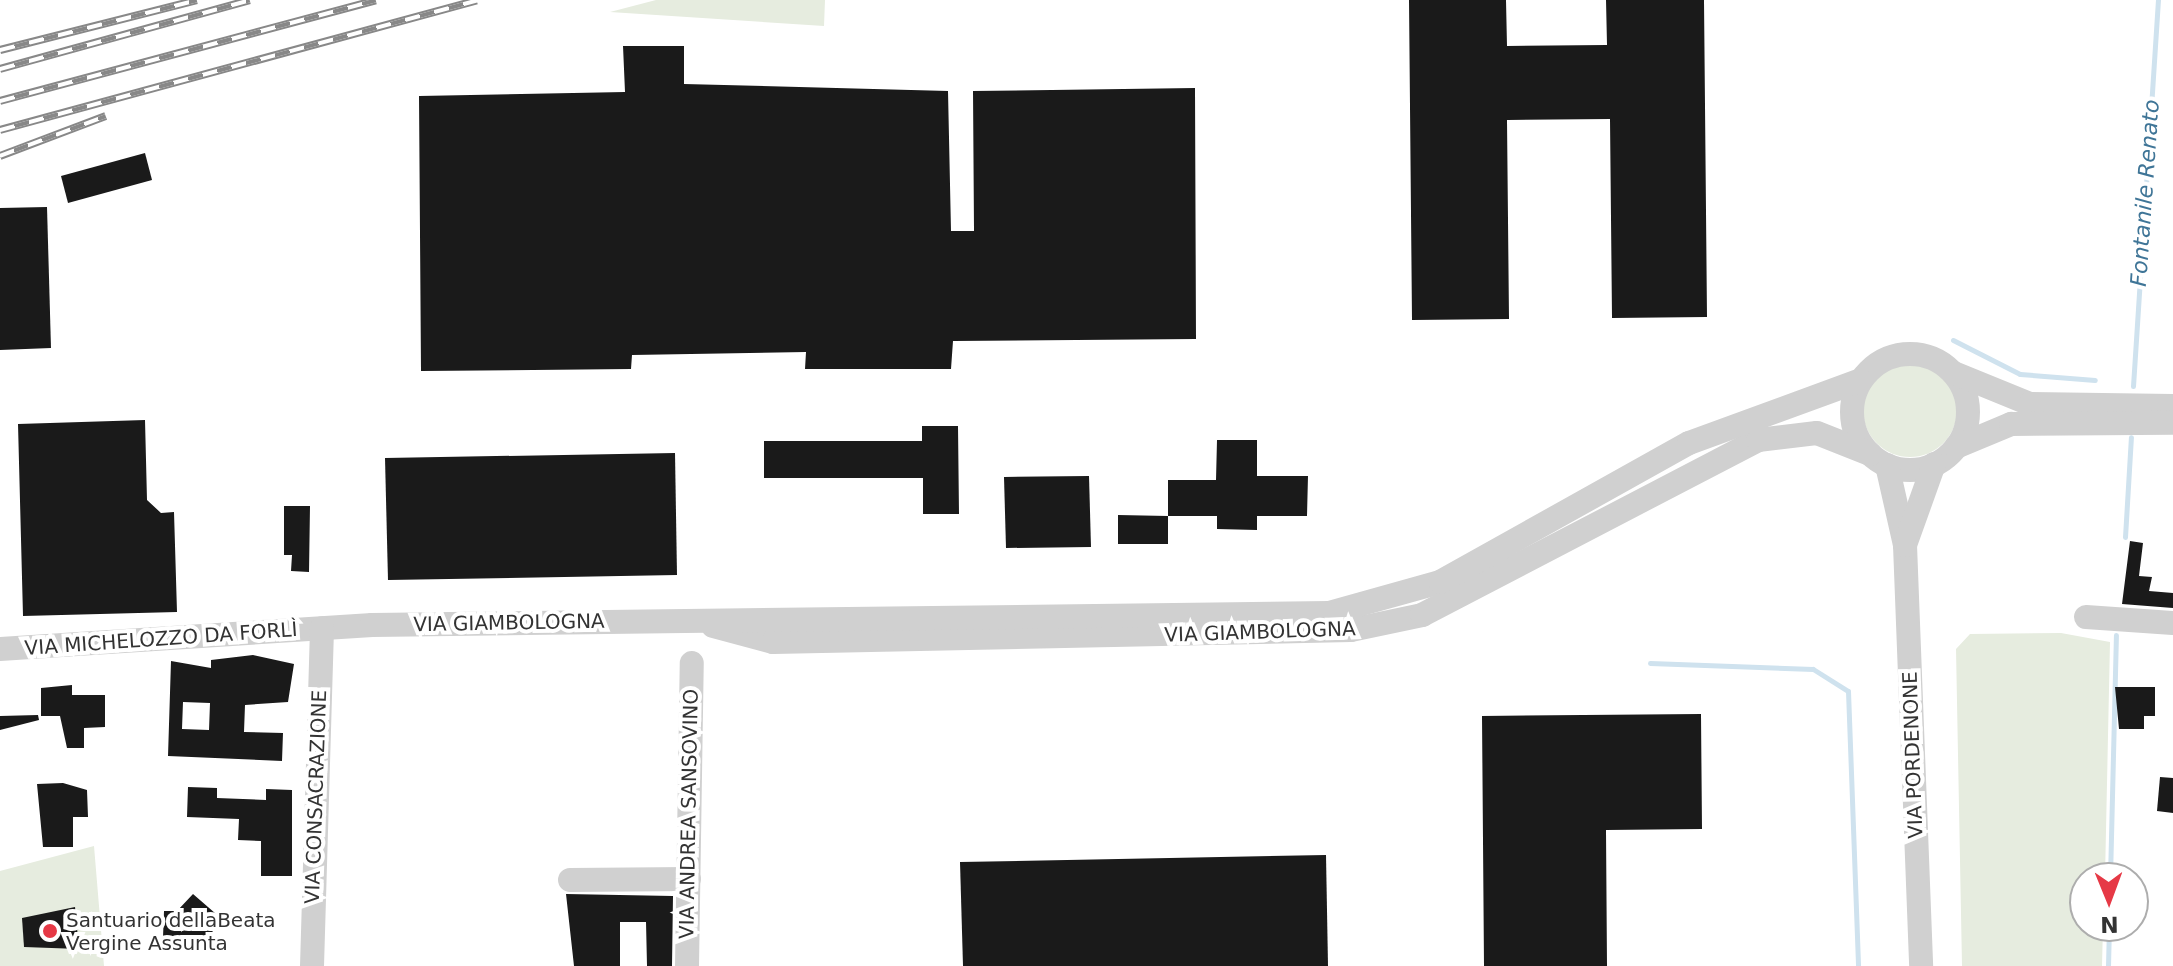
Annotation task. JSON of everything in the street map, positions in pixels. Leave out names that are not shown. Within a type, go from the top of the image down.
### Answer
[{"type":"street","points":[[2173,406],[2030,404],[1953,372],[1931,357],[1905,354],[1882,361],[1861,380],[1852,418],[1878,459],[1934,464],[1956,447],[2011,424],[2173,423]]},
{"type":"street","points":[[1953,372],[1968,409],[1956,447]]},
{"type":"street","name":"VIA GIAMBOLOGNA","points":[[322,628],[696,620],[1329,613],[1409,595],[1689,443],[1861,380]]},
{"type":"street","name":"VIA GIAMBOLOGNA","points":[[696,620],[745,637],[1016,639],[1373,627],[1463,596],[1758,440],[1817,433],[1878,459]]},
{"type":"street","name":"VIA PORDENONE","points":[[1878,459],[1905,545],[1921,966]]},
{"type":"street","name":"VIA PORDENONE","points":[[1905,545],[1934,464]]},
{"type":"street","name":"VIA GIAMBOLOGNA","points":[[745,637],[761,628],[1100,624],[1142,615]]},
{"type":"street","points":[[2086,617],[2173,623]]},
{"type":"street","name":"VIA MICHELOZZO DA FORLÌ","points":[[0,649],[322,628]]},
{"type":"street","name":"VIA CONSACRAZIONE","points":[[312,966],[322,628]]},
{"type":"street","name":"VIA ANDREA SANSOVINO","points":[[687,966],[692,663]]},
{"type":"street","points":[[570,880],[689,879]]},
{"type":"shaded area","points":[[656,0],[825,0],[824,26],[610,12]]},
{"type":"shaded area","points":[[1910,363],[1928,367],[1943,377],[1953,392],[1957,410],[1953,428],[1943,443],[1928,453],[1910,457],[1892,453],[1877,443],[1867,428],[1863,410],[1867,392],[1877,377],[1892,367]]},
{"type":"shaded area","points":[[2061,633],[2110,642],[2105,862],[2069,862],[2069,942],[2103,942],[2102,966],[1962,966],[1956,649],[1970,634]]},
{"type":"shaded area","points":[[94,846],[104,966],[0,966],[0,871]]},
{"type":"building","points":[[1409,0],[1506,0],[1507,46],[1607,45],[1606,0],[1704,0],[1707,317],[1612,318],[1610,119],[1507,120],[1509,319],[1412,320]]},
{"type":"building","points":[[623,46],[684,46],[684,84],[948,91],[951,231],[974,231],[973,91],[1195,88],[1196,339],[953,341],[951,369],[805,369],[806,352],[632,355],[631,369],[421,371],[419,96],[625,92]]},
{"type":"building","points":[[145,153],[152,180],[68,203],[61,176]]},
{"type":"building","points":[[47,207],[51,348],[0,350],[0,208]]},
{"type":"building","points":[[145,420],[147,500],[161,513],[174,512],[177,612],[23,616],[18,424]]},
{"type":"building","points":[[922,426],[958,426],[959,514],[923,514],[923,478],[764,478],[764,441],[922,441]]},
{"type":"building","points":[[1217,440],[1257,440],[1257,476],[1308,476],[1307,516],[1257,516],[1257,530],[1217,529],[1217,516],[1168,516],[1168,480],[1216,480]]},
{"type":"building","points":[[675,453],[677,575],[388,580],[385,458]]},
{"type":"building","points":[[1089,476],[1091,547],[1006,548],[1004,477]]},
{"type":"building","points":[[284,506],[310,506],[309,572],[291,571],[292,555],[284,555]]},
{"type":"building","points":[[1118,515],[1168,516],[1168,544],[1118,544]]},
{"type":"building","points":[[2130,541],[2143,543],[2139,576],[2152,577],[2149,591],[2173,593],[2173,608],[2122,604]]},
{"type":"building","points":[[253,655],[294,664],[288,702],[245,705],[244,732],[283,733],[282,761],[168,756],[171,661],[211,668],[211,660]],"holes":[[[183,702],[210,703],[209,730],[182,729]]]},
{"type":"building","points":[[72,685],[72,695],[105,695],[105,727],[84,728],[84,748],[67,748],[60,716],[41,716],[41,688]]},
{"type":"building","points":[[2115,687],[2155,687],[2155,716],[2144,716],[2144,729],[2119,729]]},
{"type":"building","points":[[1701,714],[1702,829],[1606,830],[1607,966],[1484,966],[1482,716]]},
{"type":"building","points":[[38,715],[39,720],[0,730],[0,716]]},
{"type":"building","points":[[2160,777],[2173,778],[2173,813],[2157,811]]},
{"type":"building","points":[[63,783],[87,790],[88,817],[73,817],[73,847],[43,847],[37,784]]},
{"type":"building","points":[[188,787],[217,788],[217,798],[266,800],[266,789],[292,790],[292,876],[261,876],[261,841],[238,840],[239,819],[187,817]]},
{"type":"building","points":[[1326,855],[1328,966],[963,966],[960,862]]},
{"type":"building","points":[[193,894],[223,920],[194,952],[177,937],[163,937],[164,911],[177,911]]},
{"type":"building","points":[[566,894],[673,896],[672,966],[647,966],[646,922],[620,922],[620,966],[574,966]]},
{"type":"building","name":"Santuario dellaBeata Vergine Assunta","points":[[75,907],[79,949],[24,947],[22,918]]},
{"type":"waterway","name":"Fontanile Renato","points":[[2133,386],[2158,0]]},
{"type":"waterway","points":[[1953,340],[2020,374],[2095,380]]},
{"type":"waterway","name":"Fontanile Renato","points":[[2125,537],[2131,437]]},
{"type":"waterway","name":"Fontanile Renato","points":[[2110,862],[2116,635]]},
{"type":"waterway","points":[[1650,663],[1813,669],[1848,691],[1858,966]]},
{"type":"waterway","name":"Fontanile Renato","points":[[2108,966],[2109,942]]},
{"type":"railway","points":[[0,50],[197,0]]},
{"type":"railway","points":[[0,69],[250,0]]},
{"type":"railway","points":[[0,101],[376,0]]},
{"type":"railway","points":[[0,130],[477,0]]},
{"type":"railway","points":[[0,156],[106,116]]},
{"type":"place","name":"Santuario dellaBeata Vergine Assunta","points":[[50,931]]}]
